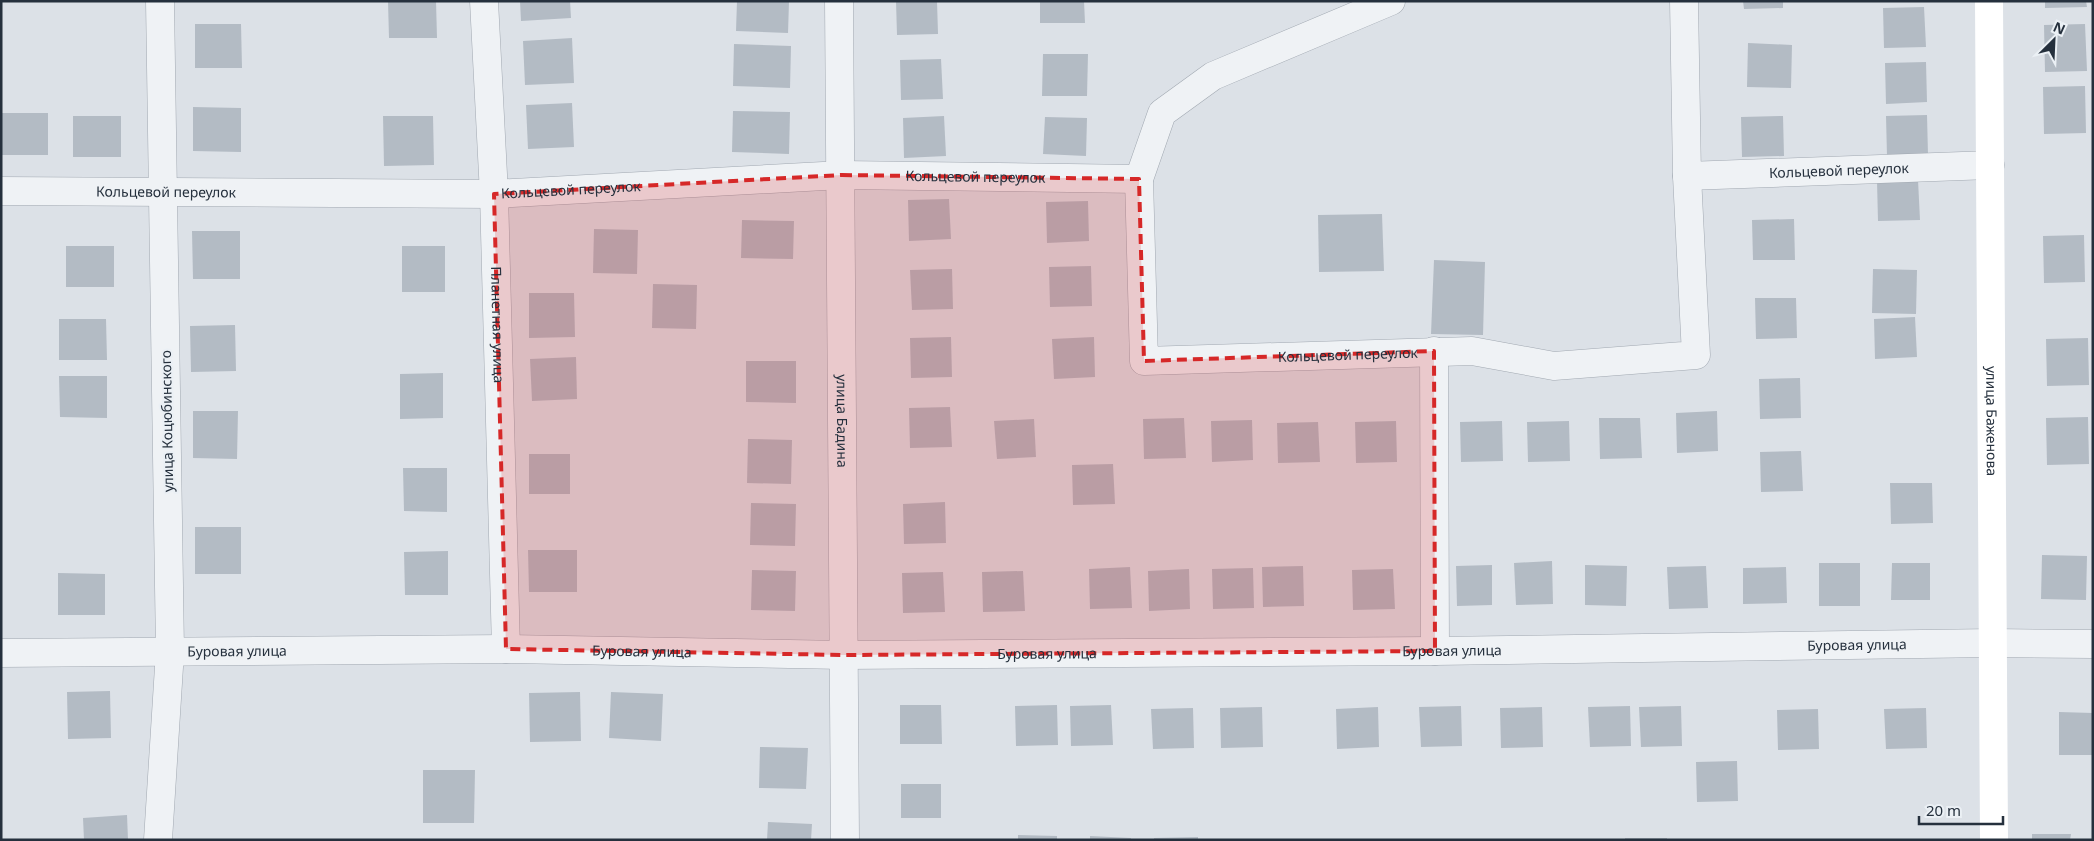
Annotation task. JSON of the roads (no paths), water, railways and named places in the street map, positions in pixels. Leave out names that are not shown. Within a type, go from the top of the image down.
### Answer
[{"type":"main road","name":"улица Баженова","points":[[1989,1],[1994,840]]},
{"type":"street","name":"улица Коцюбинского","points":[[158,840],[170,651],[160,1]]},
{"type":"street","name":"Планетная улица","points":[[484,1],[494,194],[506,649]]},
{"type":"street","name":"улица Бадина","points":[[839,1],[842,175],[845,840]]},
{"type":"street","name":"Кольцевой переулок","points":[[1391,1],[1213,76],[1162,113],[1139,179],[1144,361],[1472,352],[1554,366],[1696,355],[1688,176],[1684,1]]},
{"type":"street","name":"Кольцевой переулок","points":[[1688,176],[1990,165]]},
{"type":"street","name":"Кольцевой переулок","points":[[1,191],[494,194],[842,175],[1139,179]]},
{"type":"street","name":"Кольцевой переулок","points":[[1434,352],[1435,651]]},
{"type":"street","name":"Буровая улица","points":[[1,654],[506,649],[844,655],[1435,651],[1993,643],[2093,644]]}]
